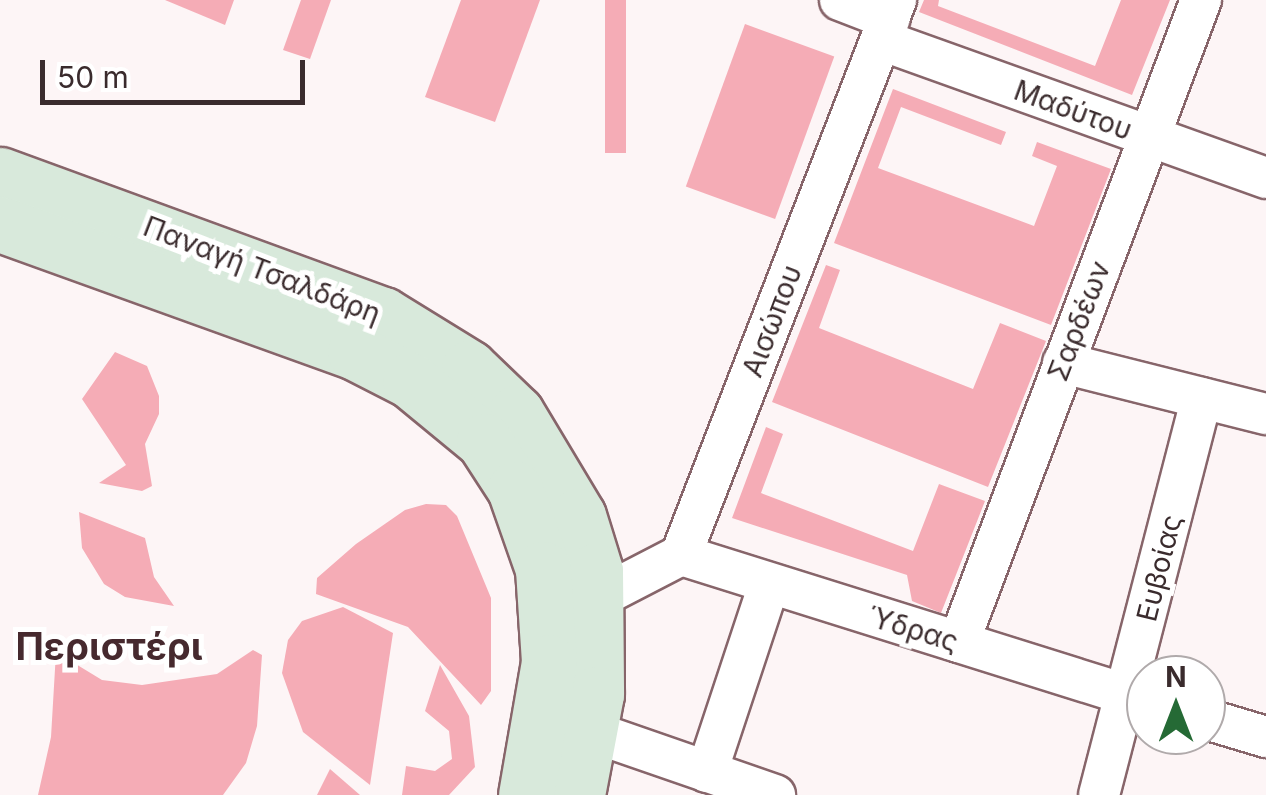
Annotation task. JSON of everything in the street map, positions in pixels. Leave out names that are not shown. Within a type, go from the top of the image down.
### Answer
[{"type":"main road","name":"Παναγή Τσαλδάρη","points":[[0,175],[310,284],[441,347],[488,384],[539,445],[578,516],[598,598],[590,731],[577,795]]},
{"type":"main road","name":"Παναγή Τσαλδάρη","points":[[0,224],[355,352],[422,389],[484,442],[516,488],[543,569],[549,662],[526,795]]},
{"type":"street","name":"Μαδύτου","points":[[840,0],[1149,138],[1266,178]]},
{"type":"street","name":"Σαρδέων","points":[[958,642],[1200,0]]},
{"type":"street","name":"Αισώπου","points":[[680,555],[889,20]]},
{"type":"street","points":[[1063,363],[1266,414]]},
{"type":"street","name":"Ευβοίας","points":[[1145,655],[1202,398]]},
{"type":"street","name":"Ύδρας","points":[[680,555],[1126,695]]},
{"type":"street","points":[[598,598],[680,555]]},
{"type":"street","points":[[707,772],[769,585]]},
{"type":"street","name":"Ευβοίας","points":[[1099,795],[1126,724]]},
{"type":"street","points":[[1226,725],[1266,737]]},
{"type":"street","points":[[590,731],[775,795]]},
{"type":"shaded area","points":[[165,0],[234,0],[225,25]]},
{"type":"shaded area","points":[[301,0],[331,0],[310,59],[283,50]]},
{"type":"shaded area","points":[[461,0],[540,0],[495,122],[425,97]]},
{"type":"shaded area","points":[[605,0],[626,0],[626,153],[605,153]]},
{"type":"shaded area","points":[[924,0],[939,0],[938,6],[1095,66],[1121,0],[1170,0],[1132,95],[919,12]]},
{"type":"shaded area","points":[[745,24],[834,56],[775,219],[686,187]]},
{"type":"shaded area","points":[[893,89],[1006,132],[1001,145],[901,107],[878,168],[1034,226],[1057,166],[1032,156],[1037,142],[1111,169],[1051,325],[834,243]]},
{"type":"shaded area","points":[[826,265],[840,270],[819,328],[973,389],[1000,323],[1046,341],[988,487],[772,402]]},
{"type":"shaded area","points":[[115,352],[147,366],[159,396],[159,414],[145,444],[152,486],[142,491],[99,483],[126,465],[82,399]]},
{"type":"shaded area","points":[[766,427],[783,434],[761,493],[913,551],[939,484],[985,501],[941,613],[912,601],[907,575],[732,518]]},
{"type":"shaded area","points":[[426,504],[446,505],[457,516],[491,598],[491,691],[481,705],[408,627],[316,594],[317,578],[356,544],[405,510]]},
{"type":"shaded area","points":[[79,512],[145,538],[154,577],[174,606],[125,597],[104,584],[82,548]]},
{"type":"shaded area","points":[[343,607],[393,633],[370,785],[303,732],[282,673],[288,640],[302,621]]},
{"type":"shaded area","points":[[253,650],[262,655],[257,726],[246,763],[223,795],[38,795],[51,737],[56,652],[102,680],[142,685],[217,674]]},
{"type":"shaded area","points":[[440,665],[469,716],[475,767],[449,795],[402,795],[406,766],[435,771],[452,759],[449,731],[425,711]]},
{"type":"shaded area","points":[[330,769],[360,795],[317,795]]},
{"type":"district","name":"Περιστέρι","points":[[109,647]]}]
